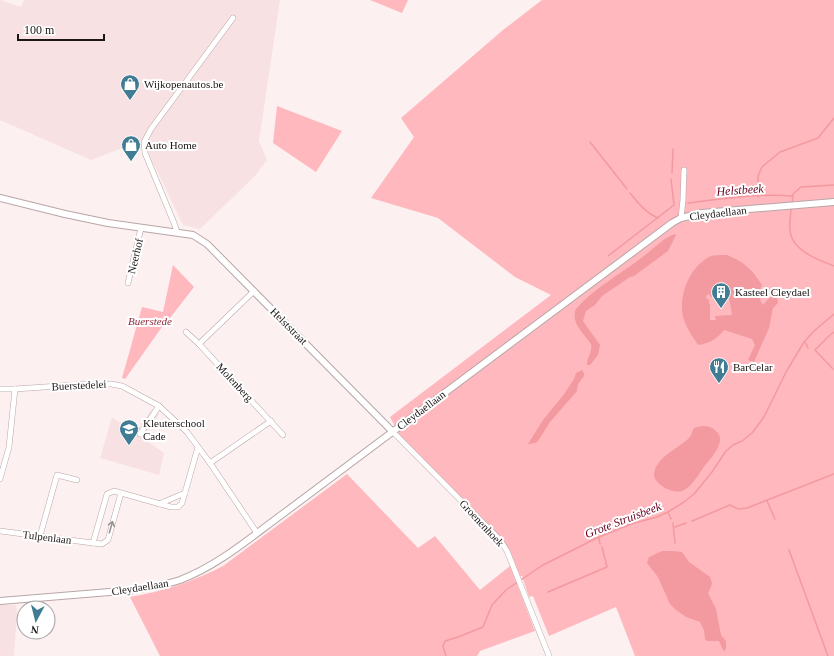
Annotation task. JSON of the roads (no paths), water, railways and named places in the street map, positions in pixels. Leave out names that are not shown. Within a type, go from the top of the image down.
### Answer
[{"type":"street","points":[[177,232],[145,153],[145,137],[232,18]]},
{"type":"street","points":[[681,218],[684,170]]},
{"type":"street","name":"Helststraat","points":[[0,198],[108,223],[177,232],[193,235],[199,238],[207,244],[393,432]]},
{"type":"street","name":"Cleydaellaan","points":[[0,601],[157,586],[180,580],[206,568],[232,552],[662,230],[681,218],[706,213],[834,202]]},
{"type":"street","name":"Neerhof","points":[[128,283],[141,228]]},
{"type":"street","points":[[199,344],[254,291]]},
{"type":"street","name":"Molenberg","points":[[186,332],[199,344],[283,435]]},
{"type":"street","name":"Buerstedelei","points":[[0,389],[111,384],[122,386],[159,406],[187,432],[210,463],[257,533]]},
{"type":"street","points":[[0,479],[9,447],[15,389]]},
{"type":"street","points":[[140,434],[159,406]]},
{"type":"street","points":[[210,463],[271,421]]},
{"type":"street","name":"Groenenhoek","points":[[393,432],[500,540],[507,551],[518,577],[549,656]]},
{"type":"street","points":[[121,493],[108,540],[102,544],[93,543],[107,494],[114,491],[171,507],[178,507],[182,504],[198,447]]},
{"type":"street","points":[[40,536],[58,474],[77,480]]},
{"type":"street","points":[[160,504],[185,494]]},
{"type":"street","name":"Tulpenlaan","points":[[0,531],[93,543]]},
{"type":"waterway","points":[[758,197],[758,176],[762,167],[780,152],[818,138],[834,118]]},
{"type":"waterway","points":[[590,142],[627,189]]},
{"type":"waterway","points":[[672,173],[673,149]]},
{"type":"waterway","points":[[608,256],[674,205],[671,179]]},
{"type":"waterway","name":"Grote Struisbeek","points":[[792,204],[793,194],[801,187],[834,185]]},
{"type":"waterway","points":[[630,193],[646,211],[658,218]]},
{"type":"waterway","name":"Helstbeek","points":[[688,203],[753,196],[792,196]]},
{"type":"waterway","name":"Grote Struisbeek","points":[[791,208],[790,230],[795,243],[806,253],[834,266]]},
{"type":"waterway","name":"Grote Struisbeek","points":[[446,656],[443,646],[445,641],[483,627],[492,605],[506,590],[543,565],[599,537],[631,524],[657,517],[668,512],[694,494],[712,472],[726,451],[752,433],[764,417],[786,372],[804,342],[814,331],[834,314]]},
{"type":"waterway","points":[[833,369],[815,350],[834,332]]},
{"type":"waterway","name":"Grote Struisbeek","points":[[805,342],[808,348]]},
{"type":"waterway","points":[[692,521],[730,505],[738,509],[747,508],[834,474]]},
{"type":"waterway","points":[[767,501],[775,519]]},
{"type":"waterway","name":"Grote Struisbeek","points":[[668,512],[671,519]]},
{"type":"waterway","points":[[673,523],[675,543]]},
{"type":"waterway","points":[[675,527],[686,523]]},
{"type":"waterway","name":"Grote Struisbeek","points":[[599,538],[600,544]]},
{"type":"waterway","points":[[548,592],[607,567],[602,547]]},
{"type":"waterway","points":[[789,550],[828,656]]},
{"type":"place","name":"Wijkopenautos.be","points":[[130,101]]},
{"type":"place","name":"Auto Home","points":[[131,162]]},
{"type":"place","name":"Kasteel Cleydael","points":[[721,309]]},
{"type":"place","name":"BarCelar","points":[[719,384]]},
{"type":"place","name":"Kleuterschool Cade","points":[[129,446]]},
{"type":"park label","name":"Buerstede","points":[[150,321]]}]
